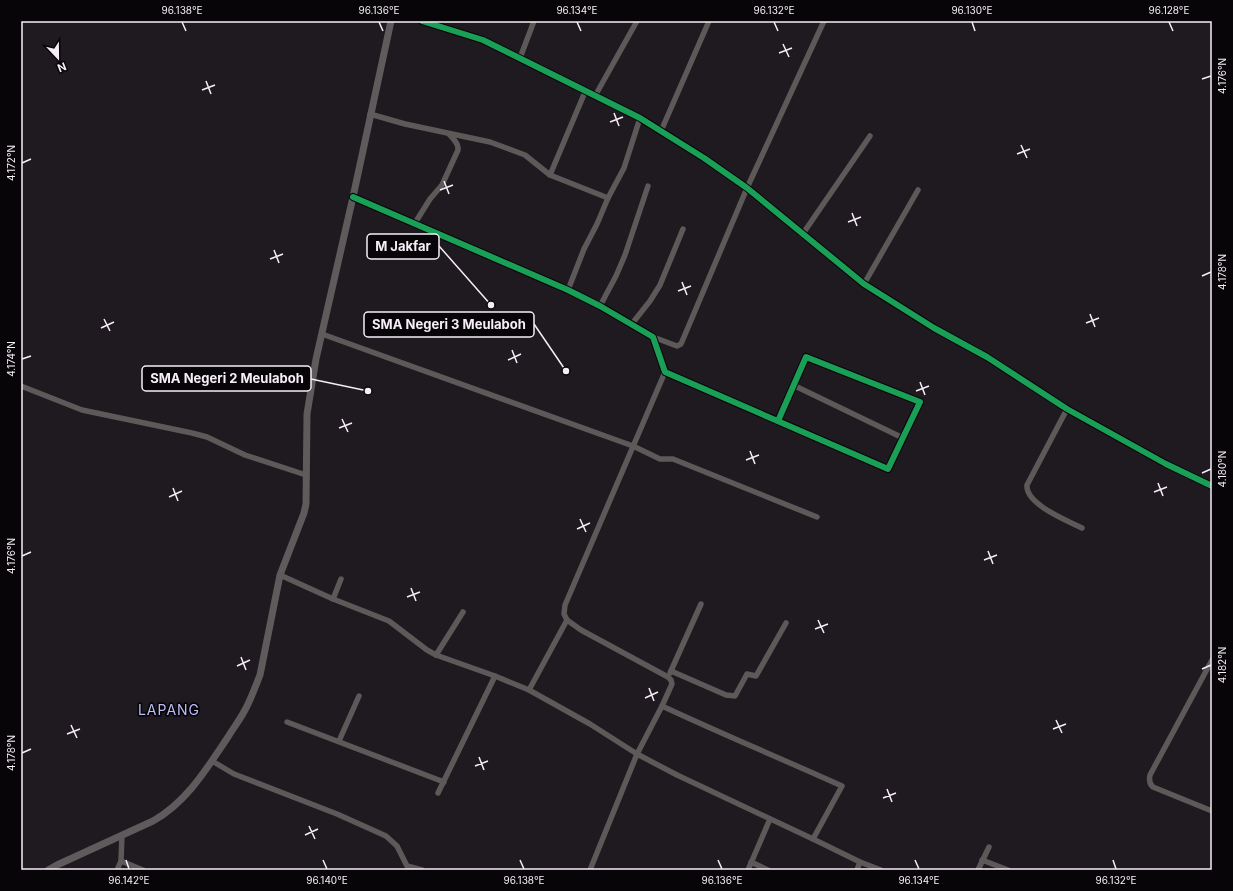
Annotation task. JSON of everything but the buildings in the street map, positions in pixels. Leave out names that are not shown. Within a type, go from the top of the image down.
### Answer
[{"type":"main road","points":[[48,870],[165,814],[190,791],[212,761],[247,707],[257,684],[280,575],[304,513],[306,504],[307,414],[316,359],[391,21]]},
{"type":"street","points":[[422,21],[483,40],[640,118],[704,158],[747,188],[802,235],[864,284],[934,328],[987,357],[1067,409],[1166,464],[1212,486]]},
{"type":"street","points":[[520,58],[534,21]]},
{"type":"street","points":[[595,96],[637,21]]},
{"type":"street","points":[[661,131],[709,21]]},
{"type":"street","points":[[353,197],[568,290],[600,306],[653,337],[678,346],[681,344],[747,188],[824,21]]},
{"type":"street","points":[[550,175],[585,92]]},
{"type":"street","points":[[370,114],[405,124],[490,142],[525,155],[550,175],[608,198]]},
{"type":"street","points":[[568,290],[584,249],[624,168],[640,118]]},
{"type":"street","points":[[415,223],[430,199],[442,185],[458,150],[456,141],[449,134]]},
{"type":"street","points":[[802,235],[870,136]]},
{"type":"street","points":[[600,306],[625,255],[648,186]]},
{"type":"street","points":[[864,284],[918,190]]},
{"type":"street","points":[[631,325],[650,301],[660,285],[683,229]]},
{"type":"street","points":[[322,334],[634,446],[660,459],[673,459],[817,517]]},
{"type":"street","points":[[590,870],[637,754],[672,684],[668,677],[581,630],[567,620],[564,614],[565,605],[665,372],[653,337]]},
{"type":"street","points":[[665,372],[778,421],[888,468],[920,402],[806,357],[778,421]]},
{"type":"street","points":[[793,385],[903,438]]},
{"type":"street","points":[[21,386],[82,410],[207,437],[245,455],[306,475]]},
{"type":"street","points":[[1067,409],[1026,489],[1031,498],[1041,506],[1082,528]]},
{"type":"street","points":[[280,575],[333,599],[389,621],[427,650],[436,655],[496,676],[529,690],[637,754],[683,778],[860,862],[881,870]]},
{"type":"street","points":[[333,599],[341,579]]},
{"type":"street","points":[[668,677],[701,604]]},
{"type":"street","points":[[436,655],[463,612]]},
{"type":"street","points":[[529,690],[567,620]]},
{"type":"street","points":[[671,671],[726,695],[735,696],[747,674],[756,676],[786,622]]},
{"type":"street","points":[[1212,660],[1150,776],[1149,781],[1150,785],[1153,787],[1212,811]]},
{"type":"street","points":[[438,793],[496,676]]},
{"type":"street","points":[[339,741],[359,696]]},
{"type":"street","points":[[662,706],[731,738],[774,755],[842,786],[813,839]]},
{"type":"street","points":[[286,722],[444,782]]},
{"type":"street","points":[[212,761],[234,774],[337,814],[386,836],[397,846],[407,866],[422,870]]},
{"type":"street","points":[[748,870],[770,819]]},
{"type":"street","points":[[117,870],[121,861],[122,835]]},
{"type":"street","points":[[978,870],[989,847]]},
{"type":"street","points":[[982,860],[1008,870]]},
{"type":"street","points":[[121,861],[143,870]]},
{"type":"street","points":[[751,862],[768,870]]},
{"type":"street","points":[[856,870],[860,862]]},
{"type":"cycle path","points":[[422,21],[483,40],[640,118],[704,158],[747,188],[864,284],[934,328],[987,357],[1067,409],[1166,464],[1212,486]]},
{"type":"cycle path","points":[[353,197],[568,290],[600,306],[653,337],[665,372],[888,469],[920,402],[806,357],[778,421]]},
{"type":"place","name":"M Jakfar","points":[[491,305]]},
{"type":"place","name":"SMA Negeri 3 Meulaboh","points":[[566,371]]},
{"type":"place","name":"SMA Negeri 2 Meulaboh","points":[[368,391]]},
{"type":"district","name":"LAPANG","points":[[169,709]]}]
